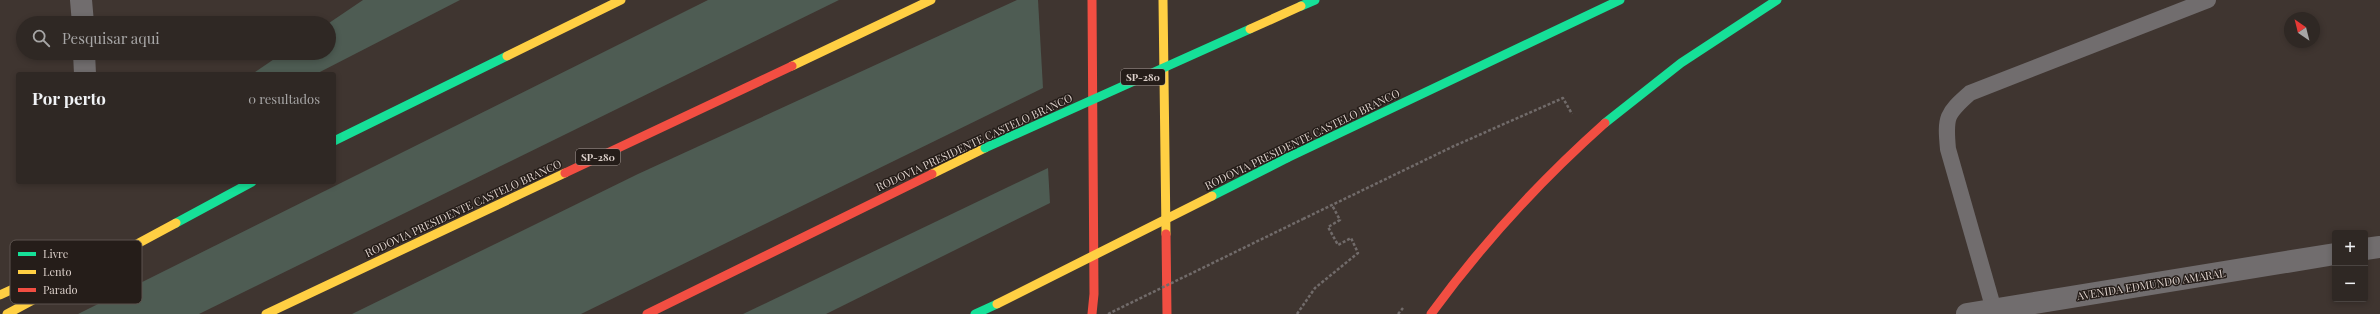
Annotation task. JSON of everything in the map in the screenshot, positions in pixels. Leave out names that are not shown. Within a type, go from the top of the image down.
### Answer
[{"type":"highway","points":[[336,140],[621,0]]},
{"type":"highway","name":"RODOVIA PRESIDENTE CASTELO BRANCO","points":[[266,314],[931,0]]},
{"type":"highway","points":[[1092,0],[1094,294],[1092,314]]},
{"type":"highway","points":[[1163,0],[1167,314]]},
{"type":"highway","name":"RODOVIA PRESIDENTE CASTELO BRANCO","points":[[647,314],[985,148],[1315,0]]},
{"type":"highway","name":"RODOVIA PRESIDENTE CASTELO BRANCO","points":[[975,314],[1286,158],[1620,0]]},
{"type":"highway","points":[[1432,314],[1497,230],[1565,159],[1615,114],[1681,63],[1777,0]]},
{"type":"highway","points":[[142,230],[244,184]]},
{"type":"highway","points":[[142,241],[248,184]]},
{"type":"highway","points":[[0,295],[10,290]]},
{"type":"highway","points":[[7,314],[26,304]]},
{"type":"street","points":[[81,0],[82,16]]},
{"type":"street","points":[[84,60],[85,72]]},
{"type":"street","points":[[2368,248],[2380,246]]},
{"type":"street","name":"AVENIDA EDMUNDO AMARAL","points":[[1967,314],[2332,254]]},
{"type":"lane","points":[[1994,310],[1948,149],[1946,122],[1954,107],[1970,92],[2208,0]]},
{"type":"path","points":[[1108,314],[1454,146],[1564,98],[1573,115],[1567,120]]},
{"type":"path","points":[[1297,314],[1315,288],[1358,253],[1351,238],[1338,245],[1328,227],[1340,220],[1332,205]]},
{"type":"path","points":[[1398,314],[1407,302]]},
{"type":"green space","points":[[363,0],[460,0],[320,72],[255,72],[273,60],[336,60],[336,18]]},
{"type":"green space","points":[[708,0],[839,0],[199,314],[78,314],[98,304],[142,304],[142,282]]},
{"type":"green space","points":[[1017,0],[1038,0],[1043,88],[581,314],[352,314],[638,174]]},
{"type":"green space","points":[[1048,168],[1050,203],[826,314],[743,314]]},
{"type":"traffic: fast","points":[[1301,6],[1315,0]]},
{"type":"traffic: fast","points":[[1287,158],[1620,0]]},
{"type":"traffic: fast","points":[[1605,123],[1681,63],[1777,0]]},
{"type":"traffic: fast","points":[[985,148],[1250,29]]},
{"type":"traffic: fast","points":[[336,140],[507,56]]},
{"type":"traffic: fast","points":[[1212,196],[1287,158]]},
{"type":"traffic: fast","points":[[176,223],[248,184]]},
{"type":"traffic: fast","points":[[975,314],[997,304]]},
{"type":"traffic: slow","points":[[507,56],[621,0]]},
{"type":"traffic: slow","points":[[792,66],[931,0]]},
{"type":"traffic: slow","points":[[1163,0],[1166,234]]},
{"type":"traffic: slow","points":[[1250,29],[1301,6]]},
{"type":"traffic: slow","points":[[932,174],[985,148]]},
{"type":"traffic: slow","points":[[266,314],[565,173]]},
{"type":"traffic: slow","points":[[997,304],[1212,196]]},
{"type":"traffic: slow","points":[[142,241],[176,223]]},
{"type":"traffic: slow","points":[[0,295],[10,290]]},
{"type":"traffic: slow","points":[[7,314],[26,304]]},
{"type":"traffic: jam","points":[[1092,0],[1094,294],[1092,314]]},
{"type":"traffic: jam","points":[[565,173],[792,66]]},
{"type":"traffic: jam","points":[[1431,314],[1491,238],[1535,190],[1605,123]]},
{"type":"traffic: jam","points":[[647,314],[932,174]]},
{"type":"traffic: jam","points":[[1166,234],[1167,314]]}]
